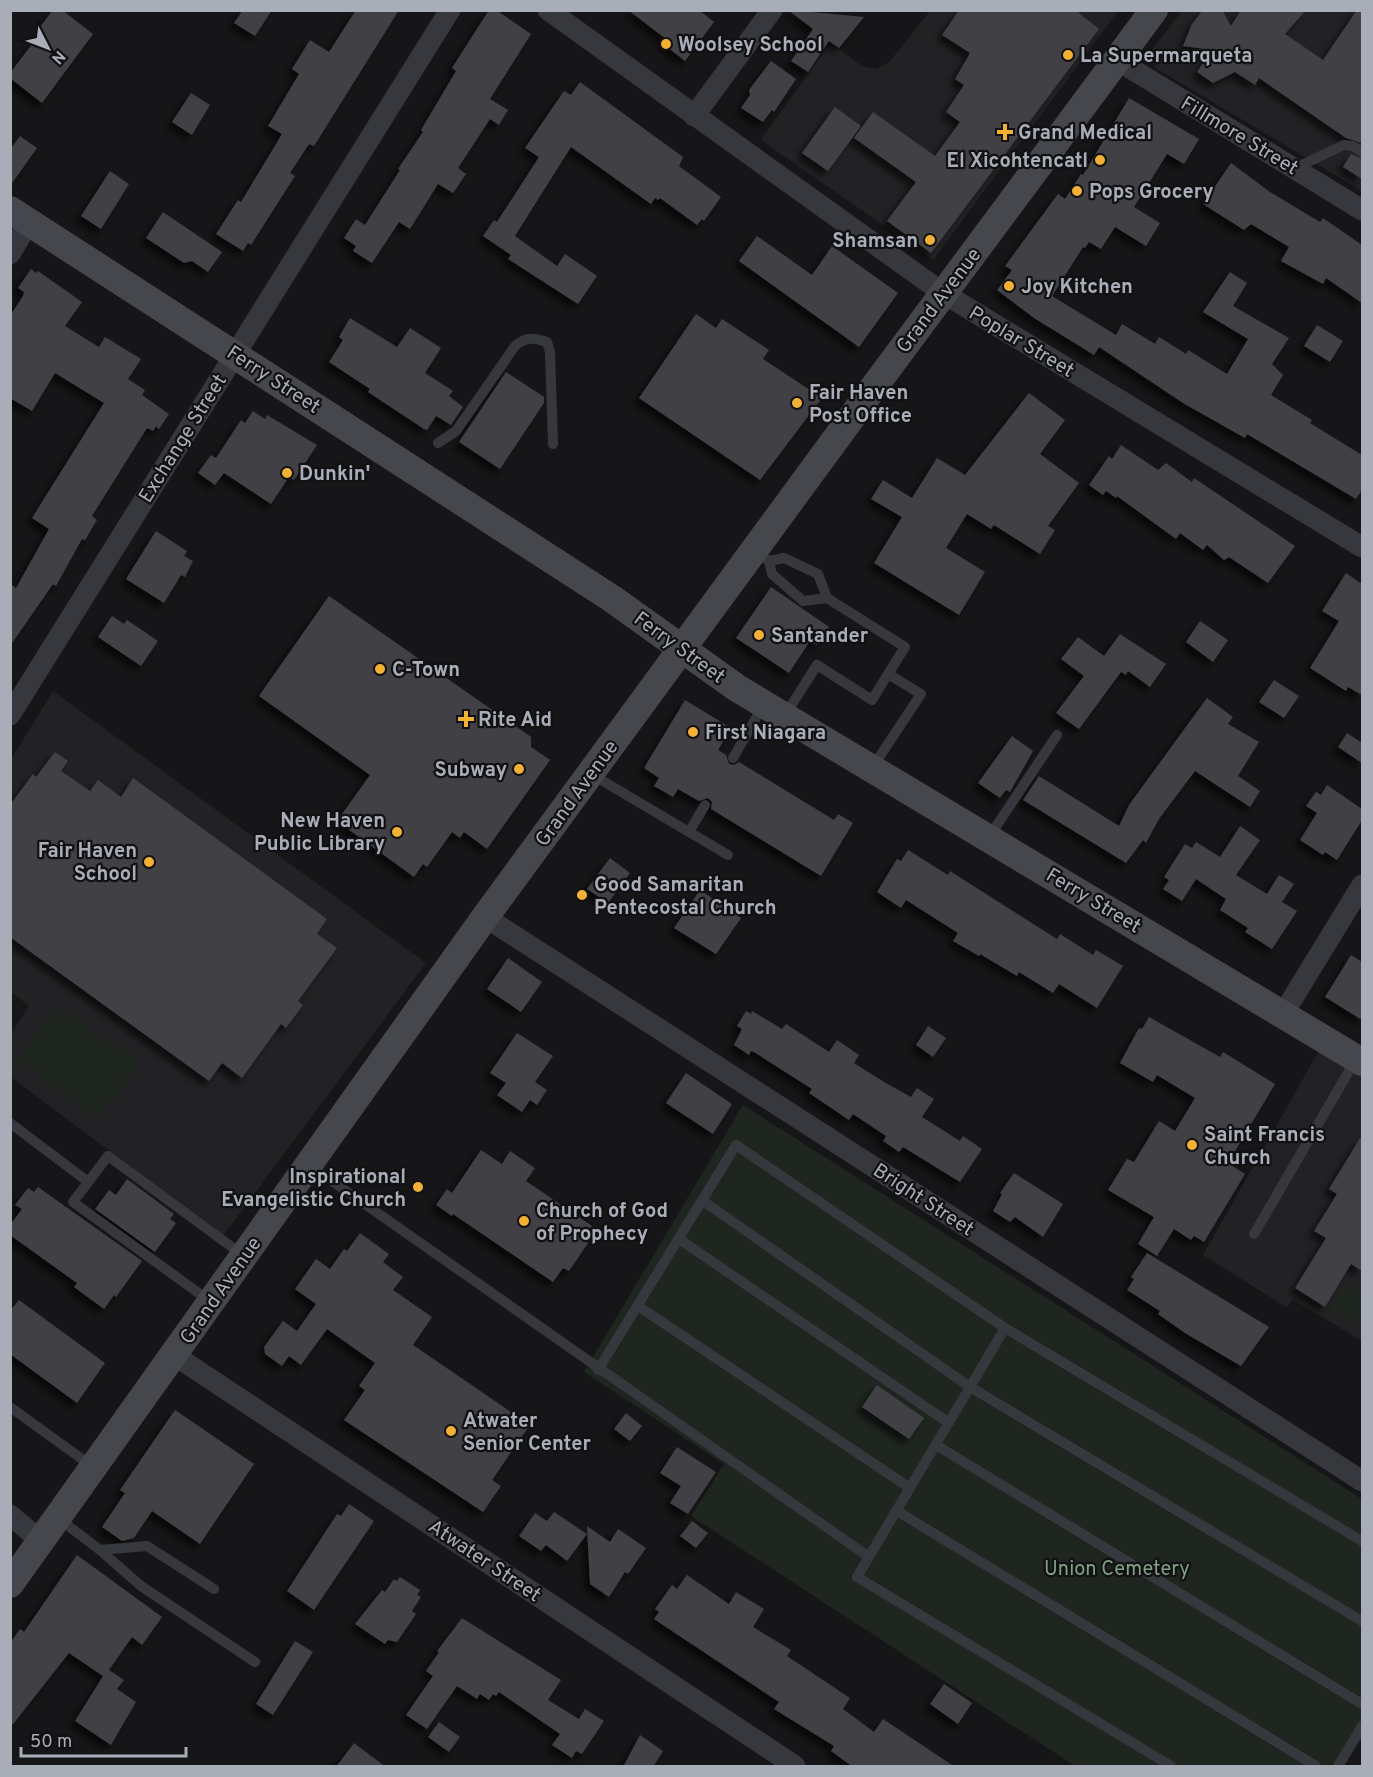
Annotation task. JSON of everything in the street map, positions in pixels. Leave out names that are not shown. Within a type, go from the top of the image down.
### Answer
[{"type":"main road","name":"Grand Avenue","points":[[10,1584],[485,917],[681,648],[761,555],[943,293],[1154,10]]},
{"type":"main road","name":"Ferry Street","points":[[20,216],[611,597],[681,648],[775,710],[1359,1060]]},
{"type":"street","name":"Exchange Street","points":[[10,714],[450,10]]},
{"type":"street","name":"Poplar Street","points":[[548,10],[943,293],[1362,547]]},
{"type":"street","points":[[694,116],[772,10]]},
{"type":"street","name":"Fillmore Street","points":[[1117,60],[1362,210]]},
{"type":"street","points":[[10,254],[20,216]]},
{"type":"street","points":[[1282,1014],[1362,885]]},
{"type":"street","name":"Bright Street","points":[[485,917],[1362,1481]]},
{"type":"street","name":"Atwater Street","points":[[174,1355],[795,1767]]},
{"type":"street","points":[[10,1515],[41,1541]]},
{"type":"lane","points":[[1295,168],[1344,145],[1353,146],[1362,152]]},
{"type":"lane","points":[[438,443],[456,432],[515,346],[523,339],[534,338],[547,342],[550,352],[553,444]]},
{"type":"lane","points":[[761,555],[772,574],[803,601],[827,598]]},
{"type":"lane","points":[[733,758],[817,665],[872,700],[905,647],[827,598],[818,574],[784,558],[761,555]]},
{"type":"lane","points":[[872,768],[921,694],[888,674]]},
{"type":"lane","points":[[988,837],[1057,735]]},
{"type":"lane","points":[[591,773],[728,855]]},
{"type":"lane","points":[[689,832],[705,805]]},
{"type":"lane","points":[[1254,1234],[1359,1060]]},
{"type":"lane","points":[[10,1123],[87,1181]]},
{"type":"lane","points":[[598,1370],[736,1145],[1005,1328],[1362,1541]]},
{"type":"lane","points":[[211,1303],[73,1202],[87,1181],[108,1156],[244,1257]]},
{"type":"lane","points":[[309,1165],[598,1370],[869,1557]]},
{"type":"lane","points":[[703,1201],[970,1387],[1362,1621]]},
{"type":"lane","points":[[679,1239],[949,1423]]},
{"type":"lane","points":[[638,1306],[910,1488]]},
{"type":"lane","points":[[1005,1328],[857,1577],[1171,1767]]},
{"type":"lane","points":[[10,1407],[93,1467]]},
{"type":"lane","points":[[936,1445],[1362,1704]]},
{"type":"lane","points":[[897,1511],[1316,1767]]},
{"type":"lane","points":[[58,1518],[100,1550],[141,1586],[255,1662]]},
{"type":"lane","points":[[100,1550],[147,1546],[214,1589]]},
{"type":"lane","points":[[1338,1767],[1362,1726]]},
{"type":"shaded area","points":[[930,11],[1118,11],[933,260],[761,140],[830,43],[862,66],[876,69],[889,62]]},
{"type":"shaded area","points":[[1182,11],[1362,11],[1362,191],[1157,69],[1150,56],[1153,48]]},
{"type":"shaded area","name":"Fair Haven School","points":[[53,691],[426,963],[223,1236],[11,1077],[11,1033],[29,1006],[11,992],[10,761]]},
{"type":"shaded area","points":[[1325,1040],[1362,1062],[1362,1341],[1293,1300],[1286,1307],[1203,1255]]},
{"type":"green space","points":[[63,1010],[139,1063],[99,1118],[17,1059],[51,1014]]},
{"type":"green space","name":"Union Cemetery","points":[[743,1105],[1362,1499],[1362,1738],[1345,1766],[1075,1766],[691,1516],[724,1464],[584,1372]]},
{"type":"green space","points":[[1346,1282],[1362,1292],[1362,1328],[1329,1308]]},
{"type":"building","points":[[53,10],[62,10],[93,34],[42,103],[10,78],[10,73],[43,30],[40,27]]},
{"type":"building","points":[[243,10],[272,10],[255,36],[234,23]]},
{"type":"building","points":[[356,10],[399,10],[314,146],[309,144],[290,173],[295,176],[251,245],[248,243],[243,251],[216,234],[238,200],[241,202],[282,134],[268,126],[299,74],[292,69],[310,40],[329,52]]},
{"type":"building","points":[[489,10],[496,10],[531,34],[490,99],[508,110],[499,125],[490,119],[458,168],[466,174],[453,193],[438,184],[410,229],[399,222],[372,263],[353,251],[356,246],[344,238],[356,219],[365,225],[400,170],[398,169],[423,132],[421,130],[456,71],[452,68]]},
{"type":"building","points":[[628,10],[699,10],[714,22],[685,61],[662,43],[666,39]]},
{"type":"building","points":[[788,10],[864,17],[839,48],[829,41],[808,72],[791,61],[813,29]]},
{"type":"building","points":[[959,10],[1075,10],[1099,29],[931,253],[887,221],[916,182],[854,138],[873,112],[935,156],[960,122],[946,112],[964,85],[955,79],[970,53],[942,35]]},
{"type":"building","points":[[1203,10],[1222,10],[1231,26],[1241,10],[1306,10],[1285,34],[1323,60],[1357,10],[1362,10],[1362,143],[1346,138],[1259,78],[1255,85],[1235,72],[1213,83],[1197,72],[1212,50],[1183,46],[1192,24]]},
{"type":"building","points":[[771,61],[796,79],[774,112],[772,110],[763,122],[741,108],[750,95],[749,90]]},
{"type":"building","points":[[580,82],[683,157],[679,166],[721,197],[704,221],[702,219],[697,225],[660,198],[658,200],[655,198],[651,204],[571,147],[515,236],[557,266],[565,254],[597,276],[578,304],[508,259],[511,255],[483,236],[494,220],[497,222],[539,157],[525,148],[564,91],[571,95]]},
{"type":"building","points":[[191,93],[210,105],[192,135],[172,122]]},
{"type":"building","points":[[1129,98],[1199,139],[1184,164],[1167,154],[1134,207],[1160,223],[1146,246],[1115,227],[1101,249],[1089,242],[1085,248],[1083,247],[1052,296],[1116,335],[1122,324],[1155,344],[1159,337],[1186,354],[1188,350],[1227,374],[1248,339],[1203,312],[1230,272],[1247,283],[1233,306],[1289,338],[1272,364],[1283,375],[1271,395],[1312,420],[1310,423],[1362,455],[1362,490],[1356,499],[1247,434],[1245,438],[1183,403],[1099,347],[1094,355],[1034,318],[997,290],[1012,270],[1005,266],[1058,194],[1065,199],[1081,174],[1083,175]]},
{"type":"building","points":[[835,107],[861,126],[828,171],[802,153]]},
{"type":"building","points":[[20,136],[37,148],[10,186],[10,150]]},
{"type":"building","points":[[1351,154],[1362,159],[1362,179],[1343,167]]},
{"type":"building","points":[[1231,163],[1270,192],[1320,222],[1323,218],[1362,245],[1362,303],[1326,278],[1323,284],[1281,261],[1289,247],[1251,224],[1244,230],[1203,204]]},
{"type":"building","points":[[110,171],[129,184],[101,229],[81,216]]},
{"type":"building","points":[[163,212],[222,252],[208,272],[192,261],[184,263],[146,238]]},
{"type":"building","points":[[757,236],[812,275],[832,246],[898,293],[859,347],[739,261]]},
{"type":"building","points":[[31,269],[36,273],[38,271],[82,302],[65,326],[99,347],[105,337],[141,359],[128,379],[145,390],[142,395],[169,414],[159,429],[156,426],[153,431],[147,428],[92,516],[97,520],[85,540],[82,539],[56,586],[53,584],[10,646],[10,584],[16,588],[49,529],[32,518],[104,403],[55,373],[32,411],[10,398],[10,316],[23,296],[24,292],[18,288]]},
{"type":"building","points":[[696,314],[716,328],[722,319],[769,350],[763,359],[822,398],[760,480],[639,398]]},
{"type":"building","points":[[350,318],[397,347],[410,328],[441,348],[425,373],[453,391],[449,396],[463,407],[451,425],[436,416],[427,430],[424,429],[368,392],[370,389],[329,362],[343,340],[339,337]]},
{"type":"building","points":[[1317,325],[1343,341],[1330,362],[1304,346]]},
{"type":"building","points":[[506,372],[544,397],[544,403],[500,469],[459,442]]},
{"type":"building","points":[[1029,393],[1065,420],[1040,454],[1079,483],[1048,526],[1055,530],[1040,554],[994,525],[991,529],[967,514],[946,548],[985,572],[959,615],[874,563],[902,517],[871,499],[883,480],[912,498],[937,458],[965,475]]},
{"type":"building","points":[[253,411],[265,419],[267,415],[317,445],[294,480],[289,477],[271,504],[224,473],[215,485],[198,473],[211,455],[216,458],[241,420],[245,423]]},
{"type":"building","points":[[1121,445],[1158,470],[1166,463],[1192,482],[1194,478],[1295,546],[1268,583],[1229,557],[1224,560],[1207,545],[1203,550],[1180,533],[1176,539],[1117,496],[1116,498],[1106,491],[1103,495],[1089,485],[1109,456],[1112,459]]},
{"type":"building","points":[[156,531],[187,551],[184,556],[193,561],[185,577],[181,575],[164,603],[126,579]]},
{"type":"building","points":[[1346,573],[1362,584],[1362,695],[1348,687],[1346,691],[1310,668],[1339,621],[1322,611]]},
{"type":"building","points":[[771,587],[829,627],[817,645],[810,641],[789,673],[736,638]]},
{"type":"building","points":[[329,596],[531,737],[531,747],[550,760],[487,849],[464,832],[460,838],[452,832],[427,867],[423,864],[414,877],[337,821],[370,775],[259,696]]},
{"type":"building","points":[[112,616],[124,624],[127,620],[158,641],[141,666],[98,637]]},
{"type":"building","points":[[1200,621],[1228,640],[1213,662],[1186,642]]},
{"type":"building","points":[[1120,634],[1166,664],[1150,687],[1128,671],[1126,675],[1121,672],[1079,729],[1056,713],[1084,676],[1061,659],[1078,637],[1104,656]]},
{"type":"building","points":[[1274,680],[1299,696],[1284,718],[1259,702]]},
{"type":"building","points":[[1207,698],[1233,717],[1228,724],[1259,742],[1238,776],[1260,791],[1250,807],[1195,771],[1159,819],[1146,843],[1143,840],[1126,863],[1023,800],[1039,776],[1119,826],[1129,805]]},
{"type":"building","points":[[685,700],[731,728],[718,750],[726,755],[729,764],[734,765],[739,762],[834,820],[838,814],[853,823],[821,876],[711,809],[712,802],[708,798],[699,801],[678,789],[673,797],[654,786],[659,778],[644,768]]},
{"type":"building","points":[[1347,733],[1362,743],[1362,763],[1338,747]]},
{"type":"building","points":[[1012,736],[1033,751],[1010,792],[1006,790],[1000,798],[978,783]]},
{"type":"building","points":[[55,752],[68,761],[61,771],[90,791],[98,780],[121,797],[133,778],[327,919],[317,934],[337,948],[298,1001],[303,1005],[286,1028],[281,1024],[242,1078],[222,1063],[209,1081],[10,937],[10,805],[33,774],[36,777]]},
{"type":"building","points":[[1327,785],[1362,809],[1362,820],[1337,860],[1325,852],[1323,855],[1300,840],[1317,813],[1306,806],[1316,792],[1321,795]]},
{"type":"building","points":[[1240,826],[1260,840],[1236,875],[1267,894],[1279,875],[1294,884],[1282,902],[1297,911],[1272,949],[1245,932],[1248,928],[1220,910],[1226,899],[1196,879],[1182,901],[1163,889],[1169,880],[1164,877],[1185,844],[1192,848],[1196,842],[1220,857]]},
{"type":"building","points":[[908,850],[948,875],[950,871],[1057,939],[1060,934],[1093,955],[1096,950],[1123,966],[1097,1008],[1059,984],[1053,993],[1019,972],[1017,976],[980,954],[979,956],[953,941],[958,933],[906,900],[901,908],[877,892],[897,859],[901,861]]},
{"type":"building","points":[[610,858],[630,873],[608,903],[587,889]]},
{"type":"building","points":[[700,890],[741,918],[716,954],[674,928]]},
{"type":"building","points":[[1351,955],[1362,962],[1362,1020],[1325,997]]},
{"type":"building","points":[[508,958],[542,982],[521,1012],[487,989]]},
{"type":"building","points":[[746,1011],[751,1014],[752,1011],[782,1029],[786,1024],[829,1052],[837,1040],[859,1055],[854,1063],[884,1082],[911,1097],[917,1088],[934,1099],[922,1117],[960,1141],[963,1136],[982,1149],[960,1182],[903,1147],[899,1152],[883,1141],[886,1136],[853,1114],[849,1120],[809,1093],[812,1089],[754,1052],[751,1051],[749,1055],[734,1045],[742,1029],[737,1026]]},
{"type":"building","name":"Saint Francis Church","points":[[1149,1017],[1220,1057],[1223,1052],[1275,1084],[1228,1163],[1245,1174],[1204,1242],[1194,1236],[1191,1240],[1174,1229],[1157,1256],[1138,1244],[1154,1217],[1108,1190],[1127,1159],[1134,1162],[1159,1121],[1175,1131],[1195,1098],[1157,1075],[1153,1082],[1120,1063],[1139,1028],[1142,1029]]},
{"type":"building","points":[[928,1026],[946,1038],[933,1057],[916,1045]]},
{"type":"building","points":[[517,1033],[553,1056],[535,1082],[547,1090],[537,1105],[530,1100],[522,1112],[497,1095],[506,1083],[490,1073]]},
{"type":"building","points":[[686,1073],[732,1104],[713,1134],[666,1103]]},
{"type":"building","points":[[1362,1135],[1362,1271],[1351,1264],[1325,1307],[1295,1288],[1326,1238],[1314,1231],[1337,1194],[1329,1189]]},
{"type":"building","name":"Church of God of Prophecy","points":[[481,1150],[502,1164],[510,1151],[535,1168],[526,1181],[592,1226],[583,1239],[588,1243],[569,1271],[563,1268],[553,1282],[453,1214],[452,1216],[436,1205],[447,1189],[452,1193]]},
{"type":"building","points":[[1014,1173],[1063,1204],[1043,1237],[1015,1217],[1010,1222],[993,1211],[1002,1194],[1000,1193]]},
{"type":"building","points":[[127,1179],[174,1214],[170,1219],[176,1223],[155,1252],[95,1209],[109,1190],[116,1195]]},
{"type":"building","points":[[38,1187],[142,1261],[116,1297],[114,1295],[104,1309],[74,1287],[77,1283],[10,1235],[10,1225],[22,1209],[15,1205],[28,1188],[34,1192]]},
{"type":"building","points":[[360,1233],[389,1254],[383,1262],[403,1277],[393,1290],[432,1317],[413,1345],[530,1425],[492,1480],[501,1486],[483,1512],[344,1420],[365,1390],[359,1386],[375,1363],[327,1329],[301,1365],[289,1356],[282,1366],[265,1354],[264,1347],[283,1321],[297,1331],[316,1304],[295,1289],[316,1259],[330,1269],[344,1249],[347,1251]]},
{"type":"building","points":[[1147,1253],[1269,1327],[1241,1366],[1185,1333],[1158,1314],[1160,1311],[1127,1290],[1134,1279],[1131,1277]]},
{"type":"building","points":[[19,1300],[105,1363],[77,1403],[10,1354],[10,1311]]},
{"type":"building","points":[[877,1385],[924,1418],[909,1439],[862,1407]]},
{"type":"building","points":[[175,1410],[254,1464],[200,1544],[152,1511],[134,1538],[122,1541],[102,1527],[125,1493],[120,1490]]},
{"type":"building","points":[[626,1413],[642,1426],[630,1441],[614,1429]]},
{"type":"building","points":[[677,1447],[716,1472],[688,1514],[670,1503],[681,1486],[660,1473]]},
{"type":"building","points":[[349,1504],[374,1521],[314,1610],[287,1591],[337,1514],[341,1516]]},
{"type":"building","points":[[554,1512],[587,1534],[567,1561],[546,1545],[541,1551],[519,1536],[535,1513],[547,1521]]},
{"type":"building","points":[[692,1521],[708,1533],[696,1548],[680,1536]]},
{"type":"building","points":[[587,1526],[610,1542],[618,1529],[646,1548],[628,1574],[625,1572],[609,1597],[590,1584]]},
{"type":"building","points":[[77,1555],[162,1617],[142,1645],[132,1637],[109,1670],[124,1680],[117,1689],[136,1702],[111,1745],[75,1721],[103,1676],[69,1653],[10,1728],[10,1643],[20,1629],[24,1632]]},
{"type":"building","points":[[687,1575],[729,1604],[736,1592],[764,1609],[753,1627],[791,1650],[787,1656],[850,1698],[843,1709],[874,1732],[883,1719],[955,1767],[853,1767],[831,1751],[834,1746],[774,1709],[779,1702],[654,1619],[659,1612],[655,1609],[672,1585],[677,1589]]},
{"type":"building","points":[[400,1577],[420,1590],[417,1595],[421,1597],[412,1611],[416,1614],[397,1642],[388,1640],[385,1644],[355,1624],[382,1590],[385,1592],[394,1579],[397,1581]]},
{"type":"building","points":[[462,1618],[561,1680],[548,1700],[579,1719],[585,1709],[604,1721],[582,1754],[576,1751],[572,1758],[552,1745],[560,1734],[499,1692],[496,1696],[493,1694],[489,1700],[480,1694],[477,1699],[457,1686],[427,1729],[406,1715],[433,1676],[426,1671],[439,1652],[437,1651]]},
{"type":"building","points":[[295,1641],[313,1652],[273,1715],[256,1704]]},
{"type":"building","points":[[944,1684],[972,1703],[958,1724],[930,1704]]},
{"type":"building","points":[[439,1722],[460,1737],[449,1752],[428,1737]]},
{"type":"building","points":[[640,1735],[663,1751],[653,1767],[623,1767]]},
{"type":"building","points":[[354,1743],[386,1767],[336,1767]]},
{"type":"place","name":"Woolsey School","points":[[666,44]]},
{"type":"place","name":"La Supermarqueta","points":[[1068,55]]},
{"type":"place","name":"Grand Medical","points":[[1005,132]]},
{"type":"place","name":"El Xicohtencatl","points":[[1100,160]]},
{"type":"place","name":"Pops Grocery","points":[[1077,191]]},
{"type":"place","name":"Shamsan","points":[[930,240]]},
{"type":"place","name":"Joy Kitchen","points":[[1009,286]]},
{"type":"place","name":"Fair Haven Post Office","points":[[797,403]]},
{"type":"place","name":"Dunkin'","points":[[287,473]]},
{"type":"place","name":"Santander","points":[[759,635]]},
{"type":"place","name":"C-Town","points":[[380,669]]},
{"type":"place","name":"Rite Aid","points":[[466,719]]},
{"type":"place","name":"First Niagara","points":[[693,732]]},
{"type":"place","name":"Subway","points":[[519,769]]},
{"type":"place","name":"New Haven Public Library","points":[[397,832]]},
{"type":"place","name":"Fair Haven School","points":[[149,862]]},
{"type":"place","name":"Good Samaritan Pentecostal Church","points":[[582,895]]},
{"type":"place","name":"Saint Francis Church","points":[[1192,1145]]},
{"type":"place","name":"Inspirational Evangelistic Church","points":[[418,1187]]},
{"type":"place","name":"Church of God of Prophecy","points":[[524,1221]]},
{"type":"place","name":"Atwater Senior Center","points":[[451,1431]]}]
